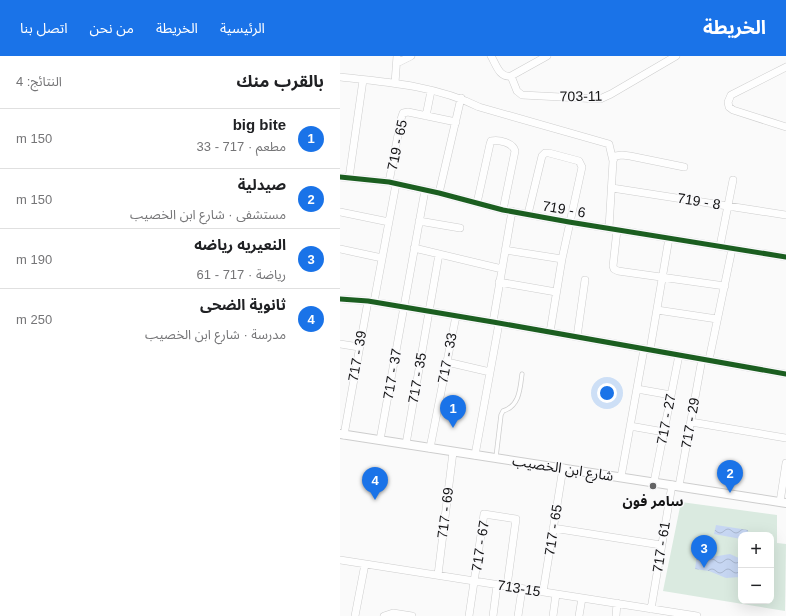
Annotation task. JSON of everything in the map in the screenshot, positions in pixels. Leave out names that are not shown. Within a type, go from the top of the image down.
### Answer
[{"type":"street","points":[[395,83],[397,60],[411,56]]},
{"type":"street","points":[[491,56],[501,74],[506,76],[511,76],[547,56]]},
{"type":"street","name":"703-11","points":[[511,76],[517,91],[522,95],[600,98],[608,96],[667,58],[676,56]]},
{"type":"street","points":[[786,67],[731,95],[728,102],[729,107],[733,110],[786,128]]},
{"type":"street","points":[[340,77],[395,83],[461,98],[479,107],[609,144],[613,162],[609,228]]},
{"type":"street","points":[[349,178],[363,80]]},
{"type":"street","points":[[426,116],[430,91]]},
{"type":"street","points":[[439,193],[461,98]]},
{"type":"street","name":"719 - 65","points":[[392,183],[403,113],[408,112],[456,122]]},
{"type":"street","points":[[476,203],[491,141],[495,140],[511,144],[515,151],[503,210]]},
{"type":"street","points":[[528,214],[542,156],[545,153],[549,153],[579,161],[582,167],[562,258],[550,332]]},
{"type":"street","points":[[613,162],[615,156],[622,155],[684,167]]},
{"type":"street","name":"719 - 6","points":[[340,177],[392,183],[439,193],[503,210],[569,222],[786,257]]},
{"type":"street","points":[[720,246],[733,180]]},
{"type":"street","name":"717 - 39","points":[[342,434],[359,347],[382,258],[389,222],[392,183]]},
{"type":"street","name":"719 - 8","points":[[612,188],[786,214]]},
{"type":"street","name":"717 - 37","points":[[380,440],[425,190]]},
{"type":"street","points":[[474,455],[490,372],[499,282],[512,211]]},
{"type":"street","points":[[340,212],[389,222]]},
{"type":"street","points":[[419,221],[460,228]]},
{"type":"street","points":[[617,230],[612,266],[614,269],[618,271],[725,286]]},
{"type":"street","points":[[621,477],[637,389],[657,310],[669,238]]},
{"type":"street","points":[[414,248],[502,269]]},
{"type":"street","name":"717 - 29","points":[[675,486],[705,360],[718,319],[732,249]]},
{"type":"street","points":[[340,250],[382,258]]},
{"type":"street","points":[[505,250],[562,258]]},
{"type":"street","name":"717 - 35","points":[[406,444],[439,254]]},
{"type":"street","points":[[577,337],[585,280]]},
{"type":"street","points":[[499,282],[556,292]]},
{"type":"street","points":[[340,299],[371,302],[496,322],[786,374]]},
{"type":"street","points":[[657,310],[718,319]]},
{"type":"street","name":"717 - 33","points":[[430,448],[456,316]]},
{"type":"street","points":[[340,344],[359,347]]},
{"type":"street","name":"717 - 27","points":[[654,482],[679,355]]},
{"type":"street","points":[[446,362],[490,372]]},
{"type":"street","points":[[637,389],[671,395]]},
{"type":"street","points":[[690,422],[786,438]]},
{"type":"street","points":[[630,426],[664,432]]},
{"type":"street","name":"شارع ابن الخصيب","points":[[342,434],[783,502]]},
{"type":"street","name":"717 - 69","points":[[438,575],[453,452]]},
{"type":"street","points":[[783,502],[786,463]]},
{"type":"street","name":"717 - 65","points":[[543,592],[563,468]]},
{"type":"street","name":"717 - 61","points":[[656,612],[661,545],[675,486]]},
{"type":"street","name":"717 - 67","points":[[475,581],[484,514],[516,519],[507,586]]},
{"type":"street","points":[[553,528],[661,545]]},
{"type":"street","name":"713-15","points":[[340,560],[617,603],[656,612],[697,616]]},
{"type":"street","points":[[356,616],[365,564]]},
{"type":"street","points":[[469,616],[475,581]]},
{"type":"street","points":[[493,616],[497,585]]},
{"type":"street","points":[[518,616],[522,589]]},
{"type":"street","points":[[553,616],[556,594]]},
{"type":"street","points":[[579,616],[582,598]]},
{"type":"street","points":[[616,616],[617,603]]},
{"type":"street","points":[[384,616],[393,613],[412,616]]},
{"type":"lane","points":[[496,458],[501,415],[503,411],[509,409],[515,404],[518,399],[522,374]]},
{"type":"shaded area","points":[[681,502],[777,515],[777,543],[786,544],[785,611],[742,604],[774,604],[774,532],[738,532],[738,603],[663,591]]},
{"type":"water","points":[[716,525],[748,530],[748,532],[738,532],[738,538],[714,534]]},
{"type":"water","points":[[730,554],[738,558],[738,577],[726,578],[709,571],[695,569],[697,555],[711,557]]},
{"type":"cycle path","points":[[340,177],[389,182],[439,193],[503,210],[569,222],[786,257]]},
{"type":"cycle path","points":[[340,299],[368,301],[493,322],[786,374]]},
{"type":"place","name":"big bite","points":[[453,428]]},
{"type":"place","name":"سامر فون","points":[[653,486]]},
{"type":"place","name":"صيدلية","points":[[730,493]]},
{"type":"place","name":"ثانوية الضحى","points":[[375,500]]},
{"type":"place","name":"النعيريه رياضه","points":[[704,568]]}]
